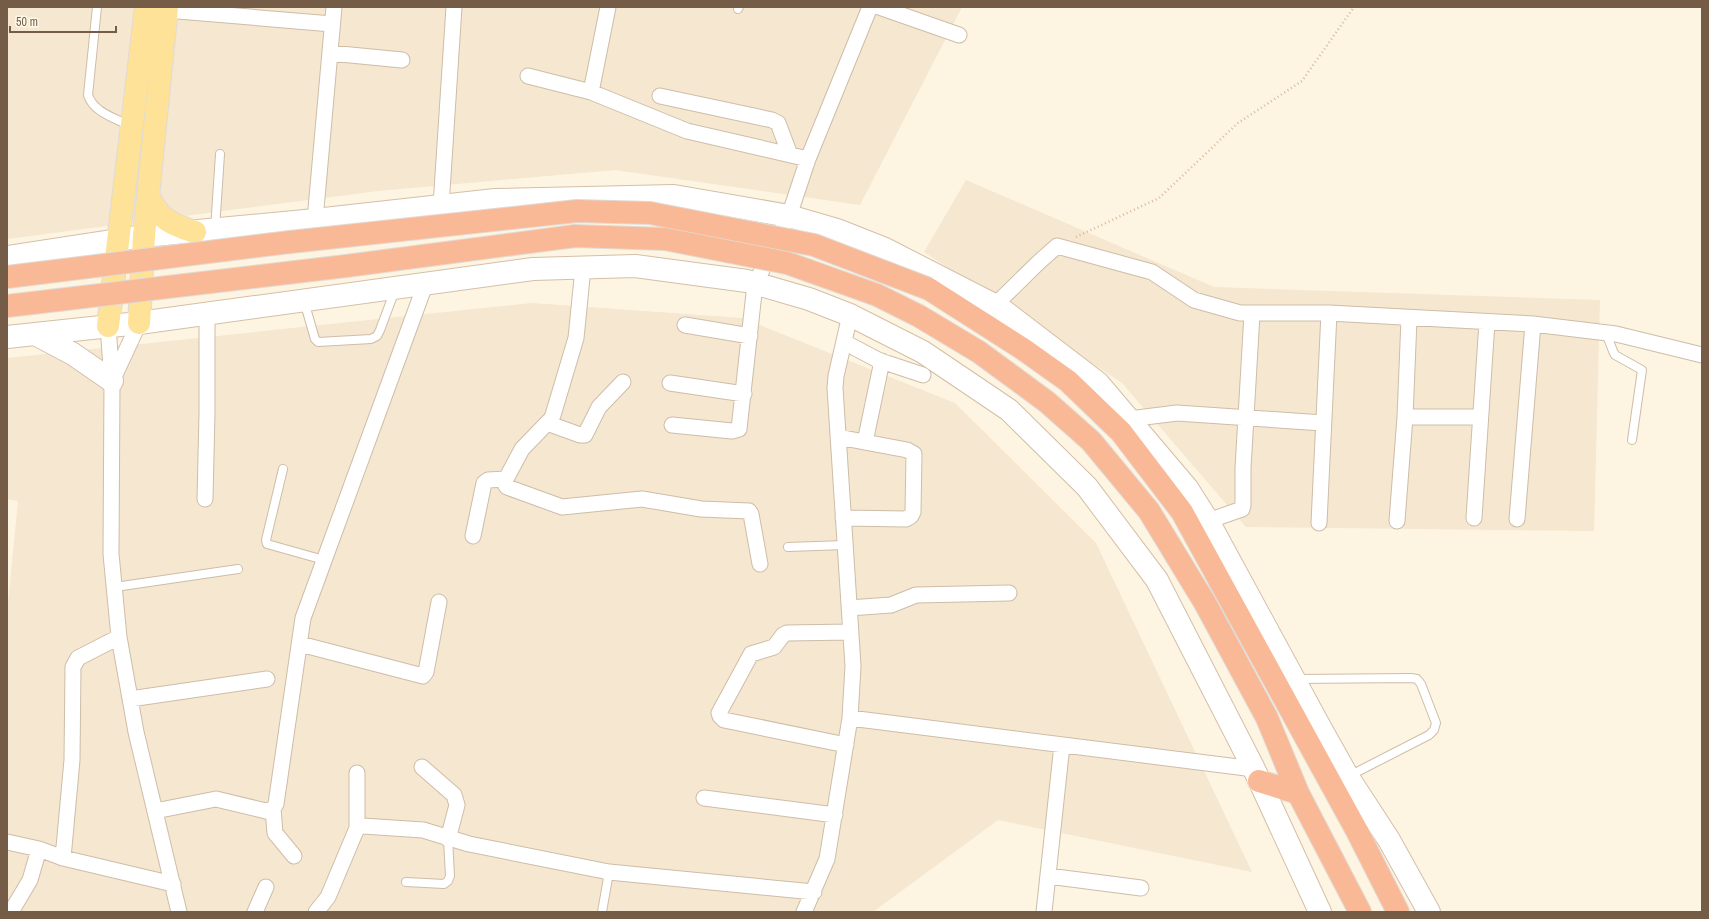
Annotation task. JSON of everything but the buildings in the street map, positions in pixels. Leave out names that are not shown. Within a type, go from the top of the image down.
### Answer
[{"type":"highway","points":[[7,277],[290,242],[577,210],[650,213],[814,245],[928,289],[1023,349],[1068,381],[1121,432],[1182,512],[1357,831],[1398,912]]},
{"type":"highway","points":[[7,306],[346,266],[575,236],[665,240],[787,263],[877,295],[919,316],[979,352],[1047,402],[1091,441],[1149,511],[1205,603],[1267,718],[1298,793],[1360,912]]},
{"type":"highway","points":[[1317,757],[1321,729]]},
{"type":"highway","points":[[1257,775],[1298,793]]},
{"type":"main road","points":[[108,326],[131,127],[160,8]]},
{"type":"main road","points":[[139,323],[160,8]]},
{"type":"main road","points":[[148,195],[154,208],[162,217],[173,225],[205,231]]},
{"type":"street","points":[[315,220],[334,7]]},
{"type":"street","points":[[441,206],[454,7]]},
{"type":"street","points":[[591,92],[608,7]]},
{"type":"street","points":[[672,425],[736,431],[740,424],[750,336],[760,286],[795,218],[808,159],[870,7]]},
{"type":"street","points":[[879,7],[959,35]]},
{"type":"street","points":[[160,8],[332,24]]},
{"type":"street","points":[[330,53],[402,60]]},
{"type":"street","points":[[528,76],[591,92],[688,131],[808,159]]},
{"type":"street","points":[[660,96],[772,120],[778,123],[790,155]]},
{"type":"street","points":[[7,257],[144,236],[315,220],[495,200],[674,196],[795,218],[837,230],[885,248],[994,305],[1098,383],[1187,488],[1208,521],[1348,777],[1381,826],[1429,912]]},
{"type":"street","points":[[994,305],[1057,246],[1152,272],[1194,300],[1240,313],[1329,313],[1409,319],[1533,324],[1616,334],[1702,355]]},
{"type":"street","points":[[7,337],[139,323],[396,289],[533,269],[635,266],[747,281],[808,299],[850,315],[924,352],[1009,410],[1088,487],[1157,580],[1257,775],[1320,912]]},
{"type":"street","points":[[583,268],[575,344],[553,415],[548,423],[522,449],[504,484],[507,487],[562,507],[642,499],[701,509],[749,511],[751,514],[760,564]]},
{"type":"street","points":[[294,856],[275,833],[273,809],[276,804],[303,618],[425,285]]},
{"type":"street","points":[[1319,523],[1329,313]]},
{"type":"street","points":[[205,499],[208,413],[207,314]]},
{"type":"street","points":[[1208,521],[1242,509],[1243,505],[1243,468],[1252,314]]},
{"type":"street","points":[[804,912],[827,860],[850,718],[853,666],[835,388],[836,376],[850,315]]},
{"type":"street","points":[[1398,521],[1405,417],[1409,319]]},
{"type":"street","points":[[1474,518],[1487,322]]},
{"type":"street","points":[[112,380],[139,323]]},
{"type":"street","points":[[1517,519],[1533,324]]},
{"type":"street","points":[[685,325],[750,336]]},
{"type":"street","points":[[108,326],[112,380],[111,554],[119,637],[136,732],[179,912]]},
{"type":"street","points":[[35,334],[73,354],[112,380]]},
{"type":"street","points":[[844,342],[882,362],[923,375]]},
{"type":"street","points":[[865,442],[882,362]]},
{"type":"street","points":[[548,423],[580,435],[585,434],[599,407],[623,382]]},
{"type":"street","points":[[670,384],[744,394]]},
{"type":"street","points":[[1129,419],[1176,413],[1323,423]]},
{"type":"street","points":[[1405,417],[1480,417]]},
{"type":"street","points":[[838,437],[912,451],[914,454],[913,512],[911,516],[906,519],[844,518]]},
{"type":"street","points":[[473,536],[484,483],[488,480],[506,480]]},
{"type":"street","points":[[849,608],[891,605],[916,594],[1009,594]]},
{"type":"street","points":[[300,644],[423,676],[426,672],[439,602]]},
{"type":"street","points":[[846,745],[724,720],[719,713],[751,654],[774,647],[786,633],[851,632]]},
{"type":"street","points":[[63,858],[72,760],[74,667],[78,658],[119,637]]},
{"type":"street","points":[[130,699],[267,679]]},
{"type":"street","points":[[850,718],[1062,745],[1257,775]]},
{"type":"street","points":[[1044,912],[1062,745]]},
{"type":"street","points":[[422,768],[454,795],[458,806],[448,839]]},
{"type":"street","points":[[316,912],[328,897],[357,828],[357,773]]},
{"type":"street","points":[[704,798],[835,815]]},
{"type":"street","points":[[155,811],[216,799],[266,811],[273,809]]},
{"type":"street","points":[[357,828],[363,826],[416,830],[469,844],[609,872],[814,892]]},
{"type":"street","points":[[7,842],[38,849],[63,858],[172,884]]},
{"type":"street","points":[[11,912],[30,880],[38,849]]},
{"type":"street","points":[[1048,876],[1141,888]]},
{"type":"street","points":[[255,912],[266,887]]},
{"type":"lane","points":[[97,7],[88,95],[91,103],[96,108],[131,127]]},
{"type":"lane","points":[[205,231],[220,154]]},
{"type":"lane","points":[[304,301],[315,339],[318,342],[371,339],[377,336],[380,330],[396,289]]},
{"type":"lane","points":[[1606,333],[1612,351],[1642,370],[1632,440]]},
{"type":"lane","points":[[283,469],[266,540],[267,544],[324,560]]},
{"type":"lane","points":[[788,547],[845,545]]},
{"type":"lane","points":[[115,587],[238,569]]},
{"type":"lane","points":[[1294,680],[1411,678],[1418,679],[1421,684],[1436,723],[1434,730],[1429,735],[1348,777]]},
{"type":"lane","points":[[406,882],[444,884],[448,881],[450,876],[448,839]]},
{"type":"lane","points":[[602,912],[609,872]]},
{"type":"path","points":[[1057,246],[1159,198],[1238,123],[1302,81],[1354,7]]},
{"type":"shaded area","points":[[7,7],[962,7],[860,205],[615,170],[378,191],[7,239]]},
{"type":"shaded area","points":[[966,180],[1214,287],[1600,300],[1594,531],[1246,527],[1122,383],[924,252]]},
{"type":"shaded area","points":[[532,303],[742,318],[955,403],[1096,543],[1252,872],[998,820],[873,912],[7,912],[7,613],[18,501],[7,499],[7,358]]}]
